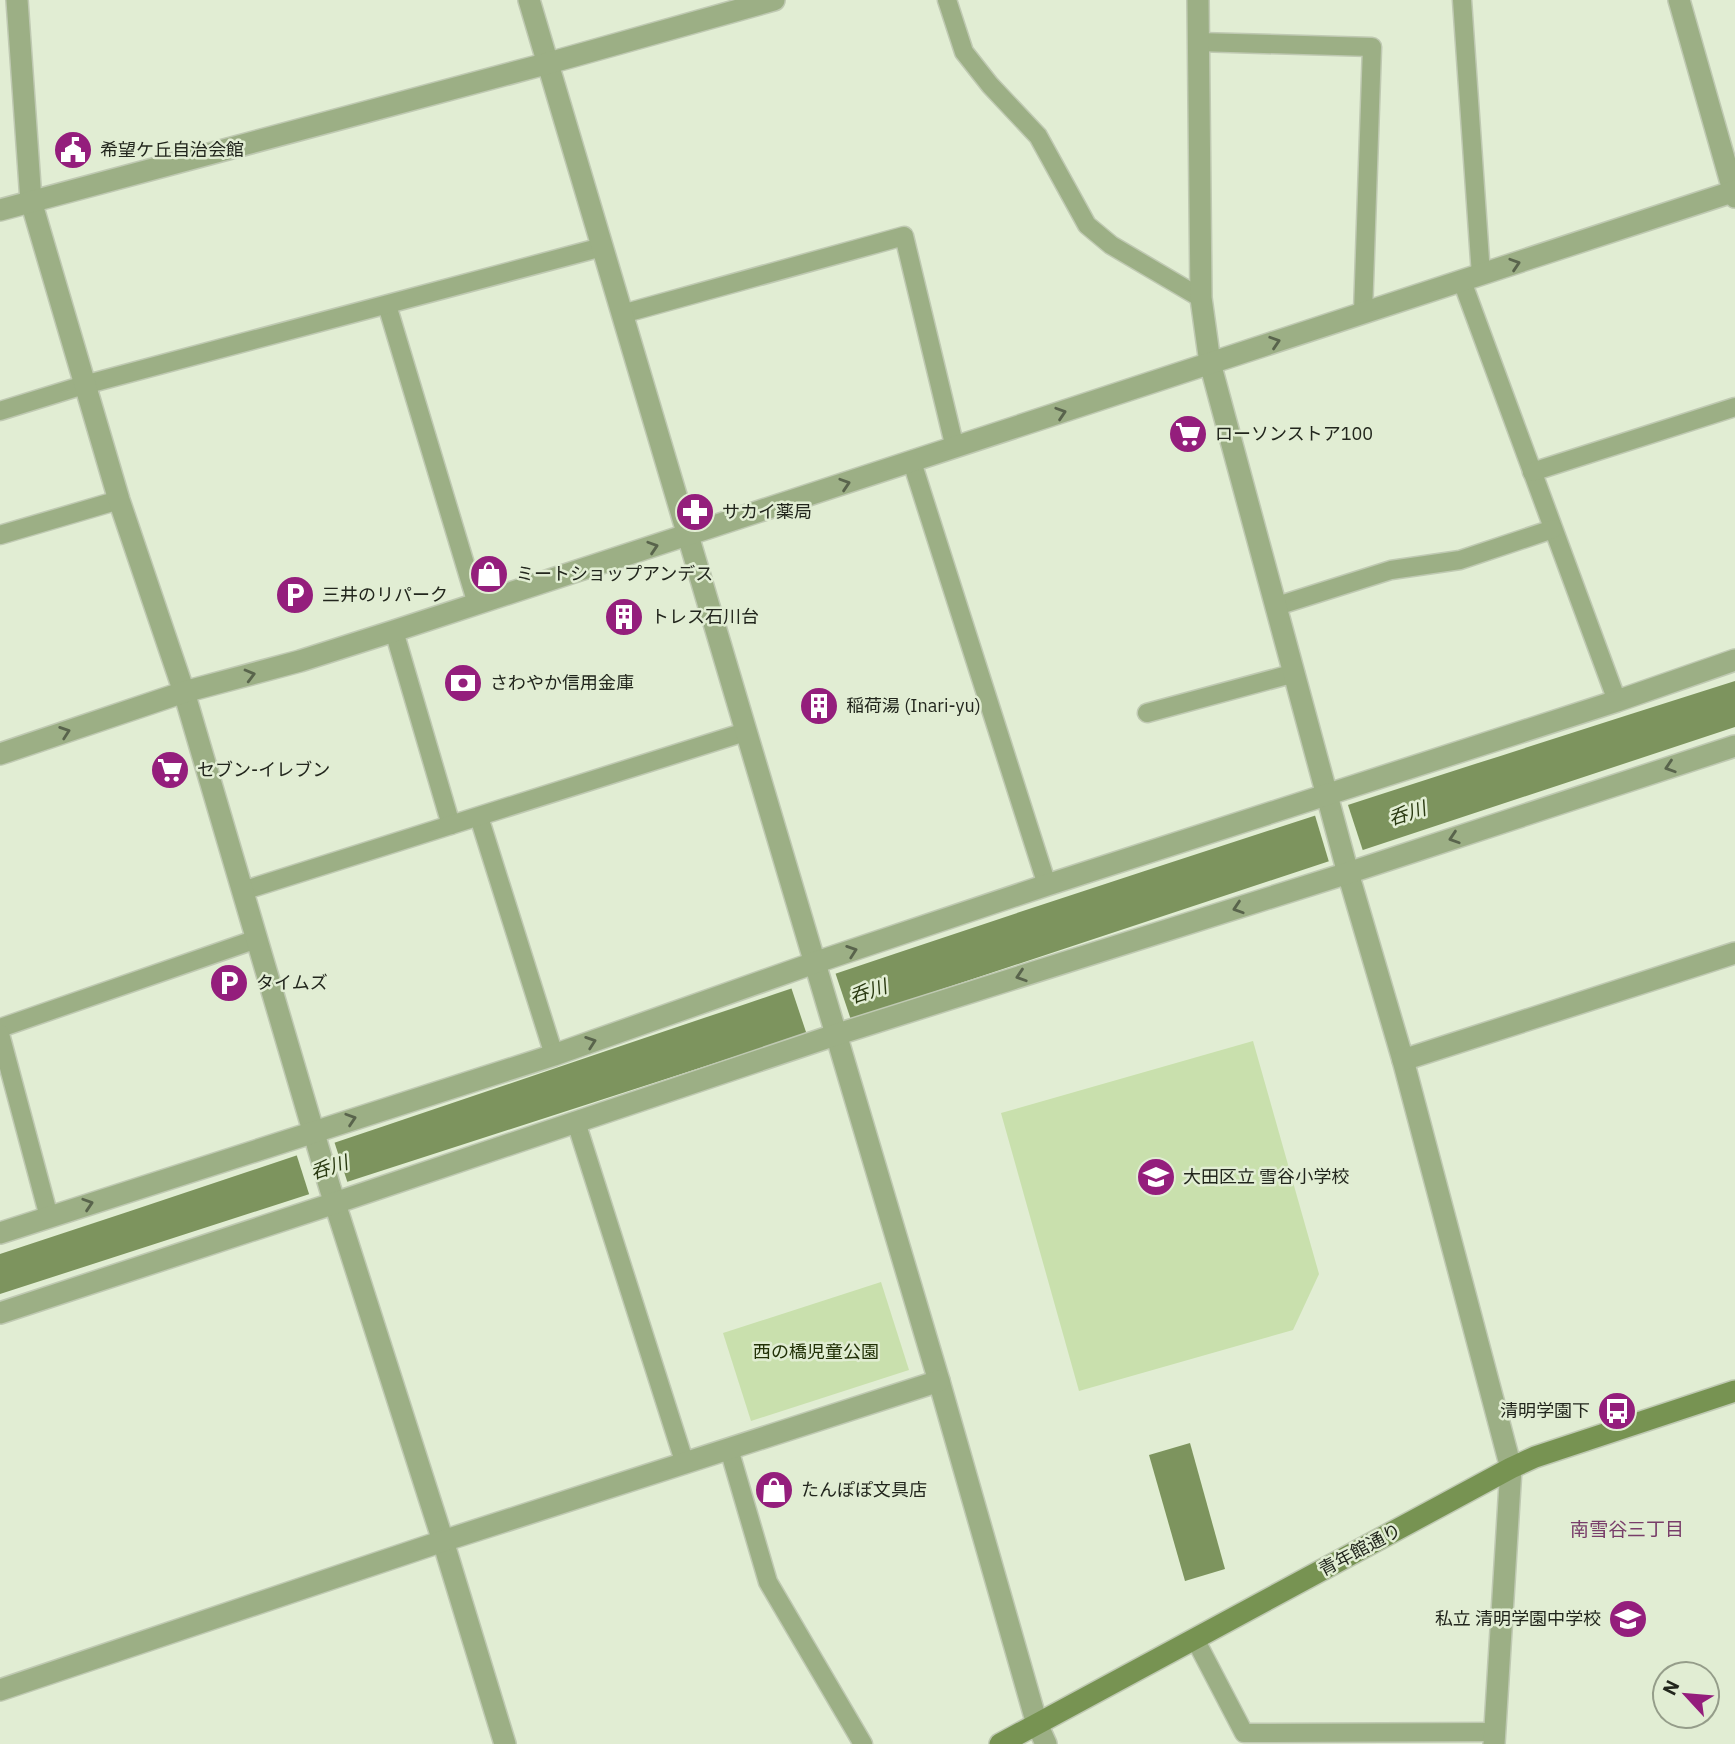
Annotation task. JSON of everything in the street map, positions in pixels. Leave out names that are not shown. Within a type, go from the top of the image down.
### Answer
[{"type":"street","points":[[17,0],[31,201],[119,500],[184,692],[332,1196],[505,1744]]},
{"type":"street","points":[[528,0],[549,63],[939,1381],[1037,1724],[1046,1744]]},
{"type":"street","points":[[0,210],[774,0]]},
{"type":"street","points":[[1198,0],[1201,298],[1210,363],[1347,869],[1403,1059],[1511,1468],[1495,1738]]},
{"type":"street","points":[[0,754],[184,692],[300,661],[394,631],[1734,193],[1679,0]]},
{"type":"street","points":[[0,1233],[315,1135],[554,1055],[817,972],[1047,885],[1328,798],[1735,660]]},
{"type":"street","points":[[0,1312],[332,1196],[576,1122],[834,1030],[1735,746]]},
{"type":"street","points":[[1403,1059],[1735,953]]},
{"type":"street","points":[[0,1690],[443,1541],[939,1381]]},
{"type":"street","name":"青年館通り","points":[[1000,1744],[1511,1468],[1535,1457],[1735,1391]]},
{"type":"lane","points":[[947,0],[964,52],[990,85],[1038,136],[1087,225],[1111,245],[1201,298]]},
{"type":"lane","points":[[1462,0],[1472,278],[1532,472],[1617,701]]},
{"type":"lane","points":[[1198,41],[1372,47],[1363,313]]},
{"type":"lane","points":[[622,313],[904,236],[955,448]]},
{"type":"lane","points":[[0,411],[603,247]]},
{"type":"lane","points":[[387,305],[477,604]]},
{"type":"lane","points":[[1532,472],[1735,407]]},
{"type":"lane","points":[[912,462],[1047,885]]},
{"type":"lane","points":[[0,535],[119,500]]},
{"type":"lane","points":[[1277,606],[1391,570],[1460,560],[1553,529]]},
{"type":"lane","points":[[394,631],[451,825]]},
{"type":"lane","points":[[1147,713],[1295,673]]},
{"type":"lane","points":[[242,891],[745,732]]},
{"type":"lane","points":[[478,817],[554,1055]]},
{"type":"lane","points":[[0,1028],[257,939]]},
{"type":"lane","points":[[0,1034],[49,1217]]},
{"type":"lane","points":[[576,1122],[685,1464]]},
{"type":"lane","points":[[729,1449],[768,1582],[863,1744]]},
{"type":"lane","points":[[1195,1639],[1244,1733],[1495,1738]]},
{"type":"green space","points":[[1253,1041],[1319,1274],[1293,1330],[1079,1391],[1001,1113]]},
{"type":"green space","name":"西の橋児童公園","points":[[881,1282],[909,1370],[751,1421],[723,1333]]},
{"type":"water","name":"呑川","points":[[1735,681],[1735,727],[861,1016],[0,1294],[0,1254],[1014,914]]},
{"type":"water","points":[[1190,1443],[1225,1569],[1185,1581],[1149,1455]]},
{"type":"pier","points":[[1347,802],[1363,851],[1329,862],[1314,812]]},
{"type":"pier","points":[[835,972],[851,1020],[807,1035],[791,987]]},
{"type":"pier","points":[[334,1141],[348,1184],[310,1197],[296,1153]]},
{"type":"place","name":"希望ケ丘自治会館","points":[[73,150]]},
{"type":"place","name":"ローソンストア100","points":[[1188,434]]},
{"type":"place","name":"サカイ薬局","points":[[695,512]]},
{"type":"place","name":"ミートショップアンデス","points":[[489,574]]},
{"type":"place","name":"三井のリパーク","points":[[295,595]]},
{"type":"place","name":"トレス石川台","points":[[624,617]]},
{"type":"place","name":"さわやか信用金庫","points":[[463,683]]},
{"type":"place","name":"稲荷湯 (Inari-yu)","points":[[819,706]]},
{"type":"place","name":"セブン-イレブン","points":[[170,770]]},
{"type":"place","name":"タイムズ","points":[[229,983]]},
{"type":"place","name":"大田区立 雪谷小学校","points":[[1156,1177]]},
{"type":"place","name":"清明学園下","points":[[1617,1411]]},
{"type":"place","name":"たんぽぽ文具店","points":[[774,1490]]},
{"type":"place","name":"私立 清明学園中学校","points":[[1628,1619]]},
{"type":"district","name":"南雪谷三丁目","points":[[1627,1529]]}]
